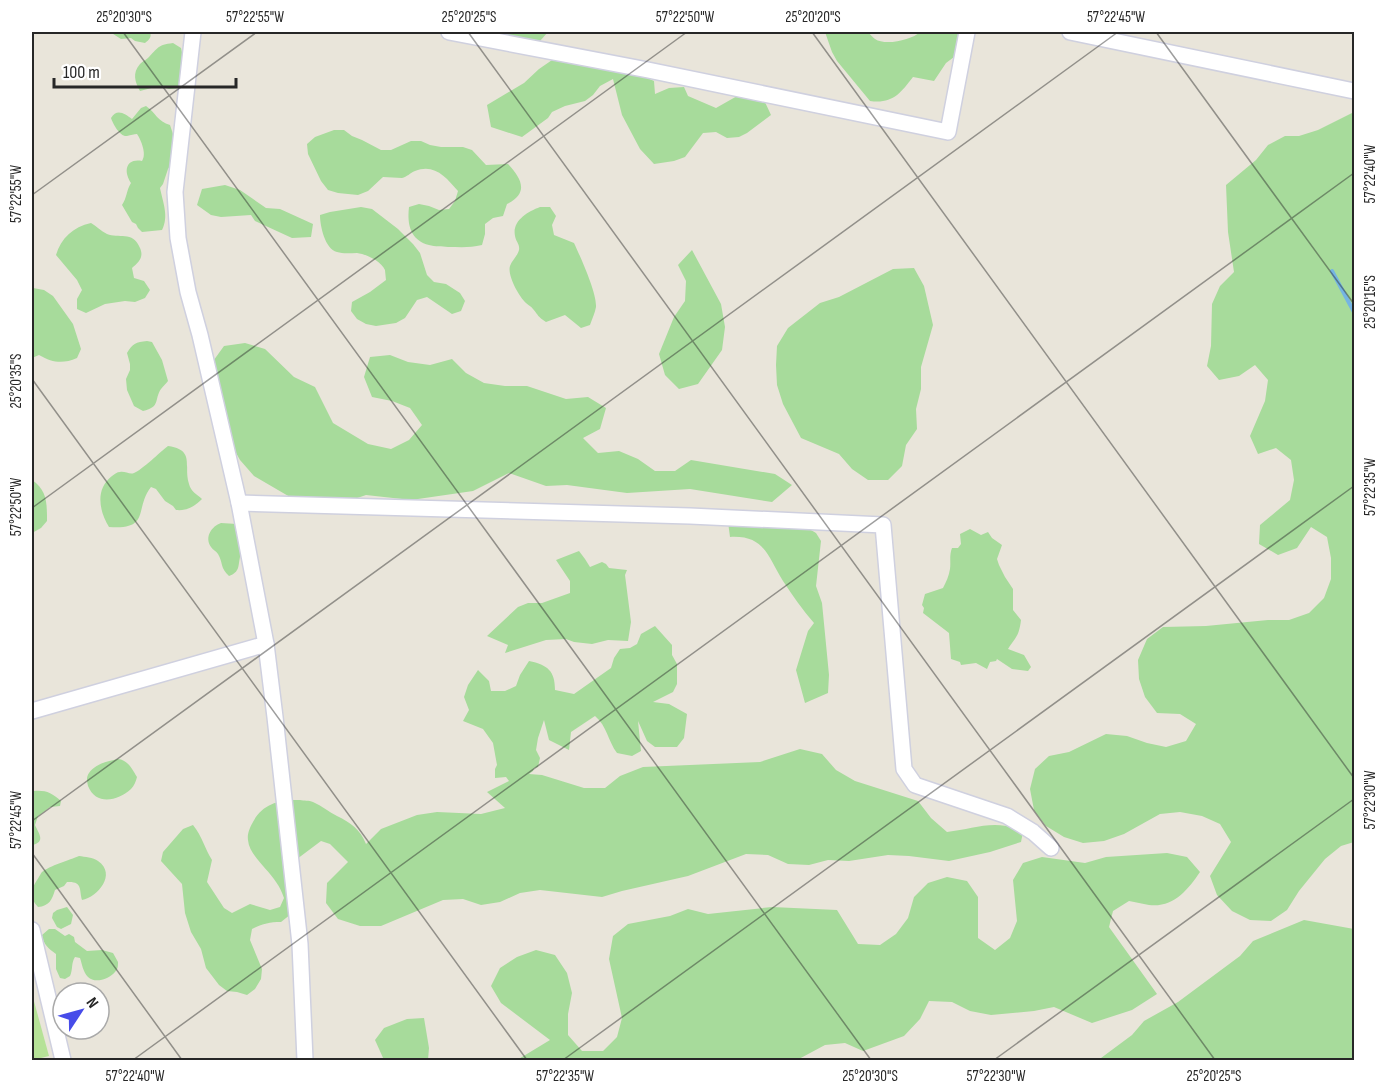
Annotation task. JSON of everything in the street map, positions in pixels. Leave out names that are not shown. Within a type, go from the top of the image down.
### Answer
[{"type":"street","points":[[193,32],[175,192],[177,238],[239,503],[266,644],[300,944],[305,1060]]},
{"type":"street","points":[[450,32],[948,132],[967,32]]},
{"type":"street","points":[[1070,32],[1354,90]]},
{"type":"street","points":[[239,503],[690,516],[883,525],[904,769],[915,785],[1007,816],[1033,832],[1051,848]]},
{"type":"street","points":[[32,711],[266,644]]},
{"type":"street","points":[[32,930],[63,1060]]},
{"type":"green space","points":[[110,32],[150,32],[151,35],[145,43],[131,38],[121,39]]},
{"type":"green space","points":[[474,32],[548,32],[540,41]]},
{"type":"green space","points":[[825,32],[868,32],[879,41],[892,42],[905,40],[920,32],[959,32],[959,46],[954,57],[946,63],[934,81],[913,77],[895,97],[878,102],[870,101],[837,61]]},
{"type":"green space","points":[[173,43],[181,48],[185,66],[185,81],[179,88],[169,89],[159,86],[140,91],[135,78],[137,67],[158,48]]},
{"type":"green space","points":[[555,58],[618,65],[654,81],[655,94],[669,88],[684,87],[688,96],[716,108],[746,91],[764,100],[771,115],[739,137],[727,138],[716,132],[703,133],[685,157],[654,164],[640,149],[622,115],[613,79],[600,86],[585,101],[552,112],[548,118],[522,137],[491,127],[487,105],[524,83]]},
{"type":"green space","points":[[146,106],[162,122],[170,125],[175,140],[174,160],[160,188],[165,209],[164,225],[162,230],[142,232],[132,222],[122,205],[131,183],[127,174],[127,166],[132,161],[142,161],[143,147],[137,134],[124,136],[115,127],[111,118],[118,113],[132,119],[141,108]]},
{"type":"green space","points":[[1354,112],[1354,842],[1341,846],[1325,859],[1287,910],[1271,921],[1250,920],[1232,911],[1217,895],[1210,876],[1231,842],[1220,824],[1202,816],[1180,812],[1160,814],[1124,834],[1104,841],[1083,843],[1064,837],[1046,826],[1034,810],[1030,789],[1035,769],[1049,756],[1069,752],[1106,734],[1127,736],[1166,747],[1186,741],[1196,724],[1180,714],[1157,713],[1145,697],[1139,679],[1138,660],[1147,639],[1163,627],[1289,620],[1309,613],[1324,598],[1331,579],[1331,558],[1327,537],[1311,527],[1297,548],[1278,555],[1259,544],[1260,525],[1290,500],[1294,480],[1291,460],[1276,448],[1258,454],[1250,436],[1265,401],[1268,380],[1255,365],[1239,376],[1219,380],[1207,366],[1211,346],[1212,304],[1220,286],[1234,272],[1228,232],[1226,185],[1256,160],[1268,145],[1285,136],[1299,136],[1318,130]]},
{"type":"green space","points":[[334,130],[344,130],[381,150],[391,150],[411,141],[421,141],[441,147],[463,147],[472,150],[486,165],[508,164],[520,180],[521,190],[514,200],[507,204],[503,216],[493,218],[485,224],[482,245],[461,247],[429,245],[423,243],[411,231],[409,207],[419,204],[439,210],[449,209],[458,191],[444,176],[428,169],[415,171],[402,178],[383,177],[368,191],[358,195],[328,190],[308,154],[307,144],[315,137]]},
{"type":"green space","points":[[225,185],[240,190],[266,208],[280,209],[313,224],[311,237],[292,238],[255,221],[251,215],[221,217],[211,215],[197,205],[202,189]]},
{"type":"green space","points":[[361,207],[372,209],[413,244],[420,253],[427,275],[434,282],[446,284],[460,293],[465,301],[461,311],[452,314],[427,297],[417,300],[405,318],[396,323],[376,326],[357,319],[351,311],[352,302],[386,280],[385,270],[377,261],[365,255],[333,250],[324,236],[320,215]]},
{"type":"green space","points":[[540,207],[550,207],[556,216],[552,225],[554,235],[574,243],[584,265],[596,301],[596,309],[590,325],[581,328],[565,315],[546,322],[523,300],[512,280],[510,266],[519,250],[515,236],[516,226],[526,214]]},
{"type":"green space","points":[[91,223],[107,234],[129,237],[137,242],[141,257],[132,268],[134,278],[144,281],[150,290],[145,298],[135,302],[105,304],[86,313],[77,309],[77,299],[82,290],[77,280],[56,255],[61,243],[69,234]]},
{"type":"green space","points":[[692,250],[721,304],[725,327],[722,350],[698,384],[679,389],[665,375],[659,354],[674,317],[685,301],[686,281],[678,265]]},
{"type":"green space","points":[[914,268],[924,286],[933,325],[921,367],[921,389],[916,409],[917,429],[906,445],[902,466],[888,480],[868,480],[852,469],[839,454],[801,438],[783,404],[777,385],[777,346],[788,328],[820,303],[839,297],[893,269]]},
{"type":"green space","points":[[33,288],[44,290],[53,296],[73,324],[81,349],[77,358],[63,362],[49,360],[39,355],[32,358]]},
{"type":"green space","points":[[152,342],[162,360],[168,381],[159,393],[155,405],[143,411],[134,406],[127,390],[126,379],[130,364],[127,353],[135,344]]},
{"type":"green space","points":[[245,343],[265,349],[294,377],[315,387],[333,423],[368,444],[391,449],[409,440],[422,425],[410,408],[372,397],[364,377],[370,357],[390,355],[408,362],[430,365],[452,359],[466,373],[484,383],[527,386],[566,399],[588,397],[606,408],[600,429],[583,438],[598,453],[619,451],[638,459],[655,471],[675,471],[691,460],[775,474],[792,485],[772,502],[690,489],[627,493],[567,485],[546,486],[509,473],[473,491],[411,500],[366,495],[328,508],[290,497],[254,476],[240,460],[231,444],[211,364],[224,346]]},
{"type":"green space","points":[[168,446],[177,448],[185,455],[190,487],[202,499],[190,508],[176,510],[156,489],[151,487],[136,521],[122,527],[109,527],[100,500],[107,481],[118,472],[137,471]]},
{"type":"green space","points":[[32,480],[41,488],[45,498],[47,521],[32,533]]},
{"type":"green space","points":[[794,520],[816,533],[821,541],[816,586],[822,603],[829,675],[828,693],[805,703],[796,670],[808,631],[814,623],[787,587],[764,549],[751,540],[730,537],[728,522]]},
{"type":"green space","points":[[221,523],[237,524],[241,540],[238,568],[229,576],[208,539],[212,529]]},
{"type":"green space","points":[[970,529],[981,535],[988,532],[1002,545],[997,559],[1013,589],[1013,610],[1021,620],[1018,633],[1008,649],[1024,655],[1031,667],[1028,671],[1012,669],[997,659],[990,662],[987,669],[976,663],[961,665],[960,662],[951,659],[949,633],[923,613],[922,605],[925,594],[943,588],[950,572],[952,548],[958,548],[961,544],[960,534]]},
{"type":"green space","points":[[579,551],[590,567],[602,562],[609,568],[627,570],[625,575],[631,622],[628,641],[608,640],[592,644],[566,639],[546,640],[505,653],[508,645],[487,636],[518,607],[528,603],[542,603],[570,593],[570,581],[556,560]]},
{"type":"green space","points":[[655,626],[672,645],[672,655],[677,664],[677,684],[673,692],[653,702],[669,704],[687,714],[684,738],[677,747],[655,747],[647,741],[638,721],[641,751],[632,756],[617,753],[602,724],[595,716],[571,732],[569,750],[549,740],[544,720],[536,750],[540,758],[538,767],[529,774],[542,775],[584,788],[605,788],[620,776],[643,767],[760,762],[800,749],[822,754],[836,770],[855,781],[918,801],[931,818],[947,832],[994,825],[1004,826],[1023,832],[1021,842],[949,861],[888,855],[849,861],[828,860],[809,865],[788,864],[768,855],[746,854],[688,876],[602,897],[540,890],[520,893],[500,902],[481,905],[463,899],[443,900],[381,926],[360,926],[338,919],[326,903],[327,883],[348,862],[330,844],[321,841],[297,859],[296,910],[281,922],[273,922],[252,929],[250,940],[262,969],[261,979],[255,989],[247,995],[227,991],[219,985],[206,968],[201,949],[191,932],[185,913],[182,884],[161,861],[163,852],[183,829],[193,825],[201,838],[212,860],[207,882],[224,908],[232,913],[250,904],[270,910],[280,907],[284,898],[281,890],[249,846],[248,833],[261,811],[285,800],[311,801],[351,824],[361,834],[366,844],[381,829],[417,815],[437,812],[481,814],[505,808],[487,792],[509,781],[506,777],[495,778],[497,765],[493,743],[483,729],[463,721],[469,710],[464,697],[468,685],[478,670],[489,681],[491,691],[505,691],[516,686],[529,661],[549,670],[554,678],[555,690],[574,694],[611,668],[620,649],[630,648],[637,644],[641,634]]},
{"type":"green space","points":[[118,759],[127,763],[137,777],[134,785],[126,793],[114,799],[96,797],[88,786],[88,775],[98,765]]},
{"type":"green space","points":[[32,789],[49,793],[61,801],[60,806],[50,807],[38,816],[35,825],[40,834],[40,840],[32,845]]},
{"type":"green space","points":[[1167,853],[1187,857],[1200,872],[1173,901],[1149,905],[1129,901],[1113,911],[1109,927],[1157,994],[1132,1010],[1092,1023],[1054,1007],[991,1015],[970,1011],[952,1002],[929,1001],[920,1019],[904,1036],[863,1051],[845,1043],[825,1045],[797,1060],[517,1060],[550,1040],[501,1003],[491,986],[500,968],[517,957],[536,950],[555,955],[567,973],[572,993],[568,1014],[568,1035],[582,1051],[603,1051],[617,1037],[622,1018],[609,959],[613,936],[628,924],[670,916],[688,909],[708,914],[772,907],[837,910],[858,944],[880,945],[896,934],[908,918],[914,897],[928,883],[947,877],[967,881],[978,897],[978,938],[995,950],[1010,938],[1017,921],[1013,880],[1023,863],[1042,857],[1085,863],[1106,857]]},
{"type":"green space","points":[[79,856],[94,859],[103,866],[106,878],[99,890],[82,900],[78,885],[67,882],[55,890],[47,904],[38,907],[31,894],[42,872]]},
{"type":"green space","points":[[67,907],[73,915],[71,924],[61,929],[57,927],[52,918],[53,913]]},
{"type":"green space","points":[[1304,920],[1354,929],[1354,1060],[1094,1060],[1101,1058],[1132,1035],[1144,1021],[1178,1002],[1240,956],[1253,941]]},
{"type":"green space","points":[[49,929],[55,929],[65,936],[69,934],[87,951],[102,950],[113,953],[118,962],[117,970],[106,979],[94,980],[86,975],[80,958],[75,957],[70,976],[65,979],[60,978],[56,969],[56,954],[47,946],[42,935]]},
{"type":"green space","points":[[32,994],[49,1056],[33,1060],[32,1060]]},
{"type":"green space","points":[[424,1018],[429,1048],[428,1060],[384,1060],[375,1040],[384,1028],[407,1019]]},
{"type":"waterway","points":[[1332,271],[1354,312]]}]
